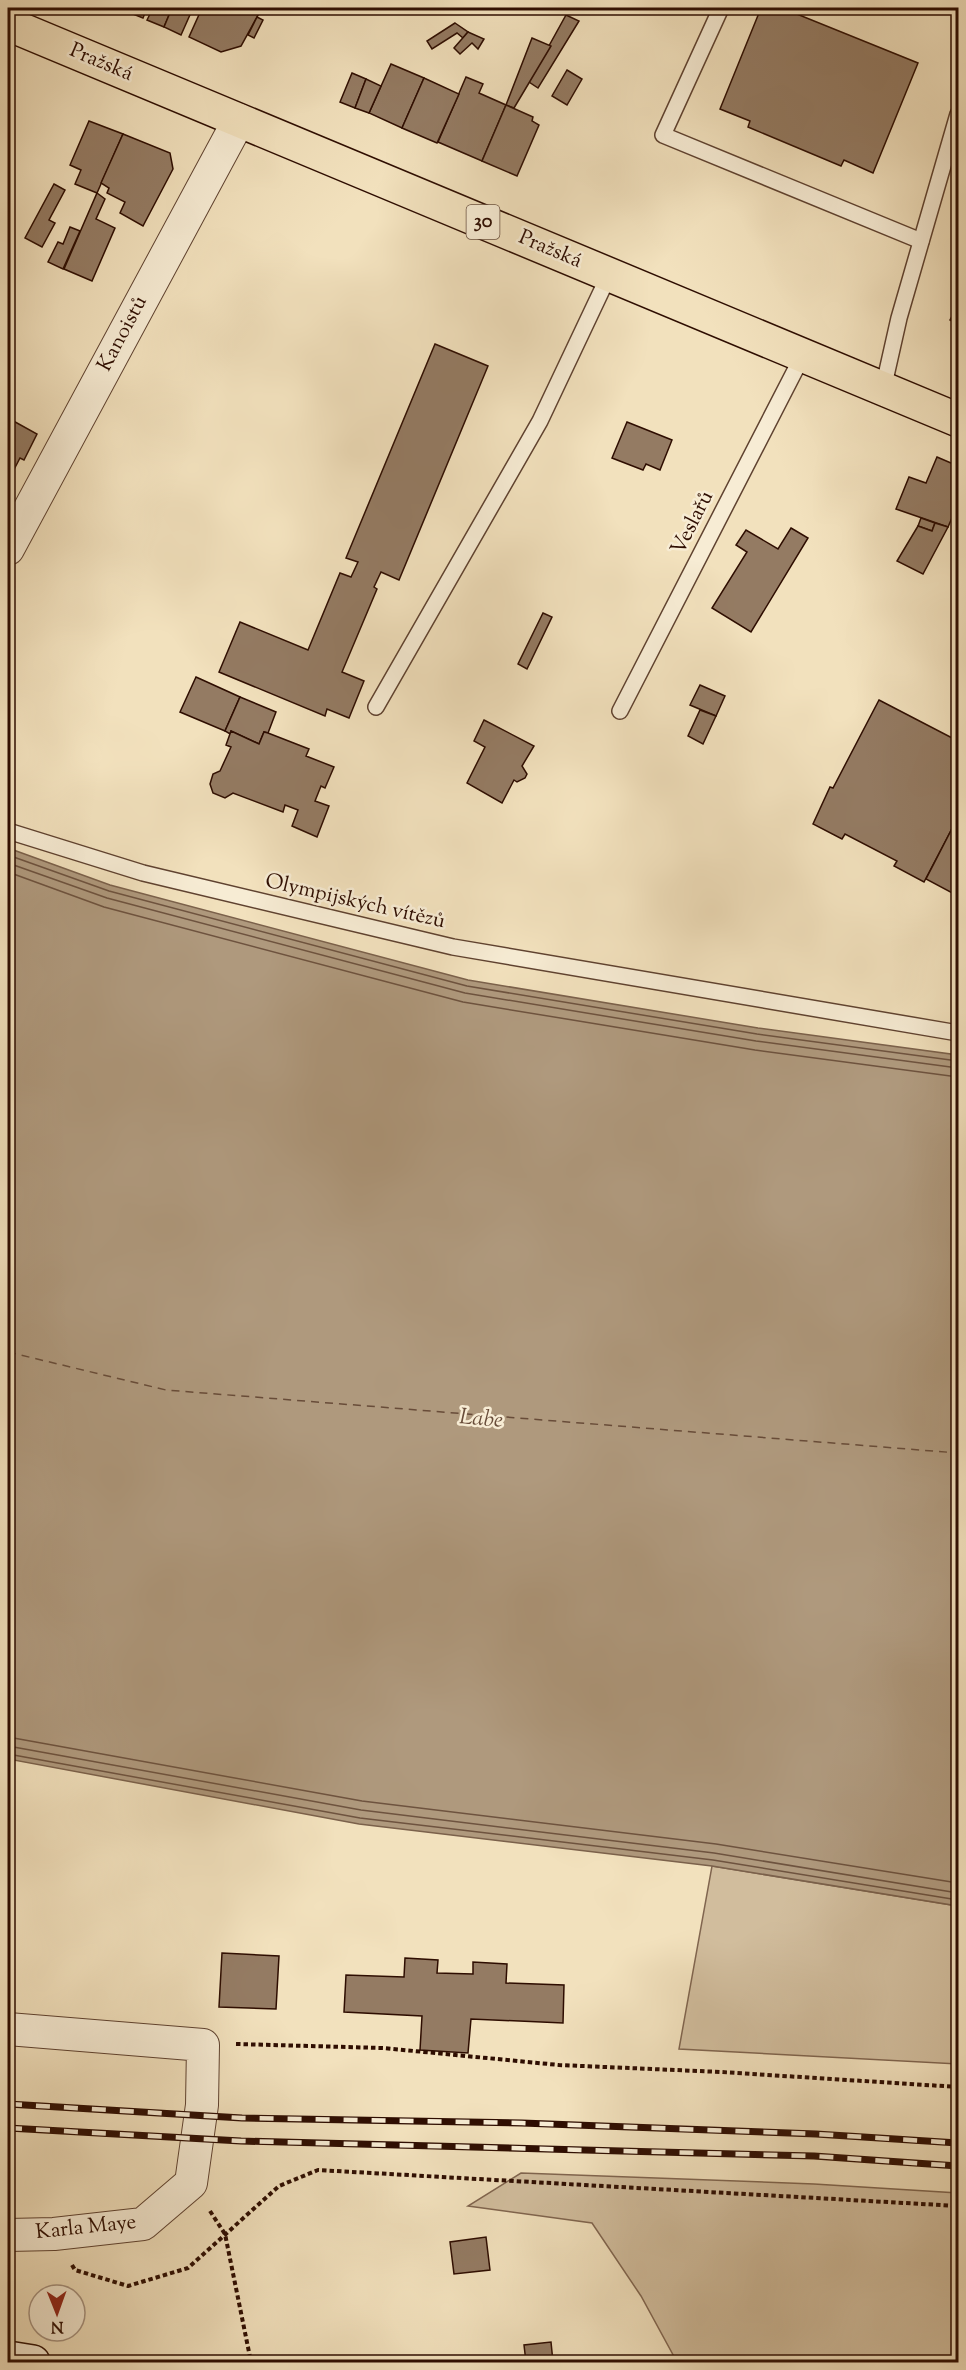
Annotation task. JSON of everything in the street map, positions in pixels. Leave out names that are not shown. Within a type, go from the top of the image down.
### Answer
[{"type":"main road","name":"Pražská","points":[[8,24],[958,420]]},
{"type":"main road","points":[[8,2358],[33,2362]]},
{"type":"street","name":"Kanoistů","points":[[8,549],[239,120]]},
{"type":"street","points":[[8,2029],[203,2045]]},
{"type":"street","name":"Karla Maye","points":[[8,2235],[54,2234],[143,2224],[191,2182],[201,2105],[203,2045]]},
{"type":"lane","points":[[721,8],[663,135],[921,241]]},
{"type":"lane","points":[[883,389],[899,318],[958,114]]},
{"type":"lane","points":[[376,707],[540,421],[609,275]]},
{"type":"lane","name":"Veslařů","points":[[620,711],[803,355]]},
{"type":"lane","name":"Olympijských vítězů","points":[[8,831],[143,873],[453,947],[958,1033]]},
{"type":"path","points":[[203,2045],[260,2043],[383,2048],[558,2065],[958,2087]]},
{"type":"path","points":[[54,2234],[75,2270],[128,2286],[188,2268],[279,2186],[318,2170],[958,2206]]},
{"type":"path","points":[[225,2234],[251,2362]]},
{"type":"shaded area","points":[[712,1866],[958,1906],[958,2064],[679,2049]]},
{"type":"shaded area","points":[[521,2173],[814,2184],[958,2193],[958,2362],[677,2362],[641,2296],[592,2223],[468,2206]]},
{"type":"water","name":"Labe","points":[[8,848],[110,885],[468,980],[758,1028],[958,1055],[958,1906],[712,1866],[359,1824],[8,1759]]},
{"type":"building","points":[[118,8],[147,8],[143,18]]},
{"type":"building","points":[[153,8],[172,8],[164,27],[147,20]]},
{"type":"building","points":[[172,8],[193,8],[181,35],[164,27]]},
{"type":"building","points":[[202,8],[262,8],[241,46],[221,52],[189,37]]},
{"type":"building","points":[[761,8],[782,8],[918,63],[873,173],[844,160],[841,166],[748,127],[750,121],[720,109]]},
{"type":"building","points":[[566,15],[579,21],[538,88],[529,82]]},
{"type":"building","points":[[257,17],[263,20],[254,38],[248,35]]},
{"type":"building","points":[[455,23],[468,32],[463,38],[457,33],[432,49],[427,41]]},
{"type":"building","points":[[468,32],[484,39],[478,49],[472,43],[460,54],[454,48]]},
{"type":"building","points":[[532,38],[551,46],[514,108],[506,105]]},
{"type":"building","points":[[391,64],[424,78],[402,128],[369,113]]},
{"type":"building","points":[[567,70],[582,79],[567,105],[552,96]]},
{"type":"building","points":[[352,73],[366,79],[355,108],[340,102]]},
{"type":"building","points":[[466,77],[483,84],[479,93],[506,105],[482,161],[438,142]]},
{"type":"building","points":[[424,78],[459,94],[437,143],[402,128]]},
{"type":"building","points":[[366,79],[381,86],[369,113],[355,108]]},
{"type":"building","points":[[506,105],[533,117],[532,121],[539,125],[517,176],[482,161]]},
{"type":"building","points":[[89,121],[123,134],[97,193],[75,184],[81,170],[70,165]]},
{"type":"building","points":[[123,134],[170,153],[173,169],[143,226],[120,213],[125,202],[107,193],[109,188],[101,183]]},
{"type":"building","points":[[54,184],[65,190],[49,220],[55,223],[42,247],[25,238]]},
{"type":"building","points":[[97,193],[105,199],[96,219],[115,228],[92,281],[64,269]]},
{"type":"building","points":[[70,227],[80,231],[63,269],[48,262],[58,242],[63,244]]},
{"type":"building","points":[[958,305],[958,325],[950,320]]},
{"type":"building","points":[[435,344],[488,366],[399,580],[381,572],[374,587],[377,589],[342,672],[364,681],[349,718],[327,709],[325,716],[219,672],[240,622],[308,650],[340,573],[351,577],[358,562],[346,558]]},
{"type":"building","points":[[8,418],[37,434],[24,460],[20,458],[8,481]]},
{"type":"building","points":[[627,422],[672,440],[660,470],[646,464],[643,470],[612,458]]},
{"type":"building","points":[[937,457],[958,466],[958,504],[948,527],[896,509],[909,477],[926,483]]},
{"type":"building","points":[[921,518],[935,523],[932,531],[918,526]]},
{"type":"building","points":[[935,523],[948,527],[923,574],[897,561],[918,526],[932,531]]},
{"type":"building","points":[[791,528],[808,538],[751,632],[712,608],[747,552],[736,545],[746,530],[778,549]]},
{"type":"building","points":[[543,613],[552,617],[527,669],[518,664]]},
{"type":"building","points":[[196,677],[240,697],[225,731],[180,712]]},
{"type":"building","points":[[700,685],[725,696],[716,716],[690,705]]},
{"type":"building","points":[[240,697],[276,712],[268,733],[264,732],[259,744],[231,731],[230,734],[225,731]]},
{"type":"building","points":[[879,700],[958,741],[958,817],[924,882],[894,866],[897,861],[845,834],[842,839],[813,824],[830,787],[833,788]]},
{"type":"building","points":[[700,710],[716,716],[703,744],[688,736]]},
{"type":"building","points":[[484,720],[534,746],[522,766],[527,774],[525,778],[517,782],[514,780],[502,803],[467,783],[485,747],[474,741]]},
{"type":"building","points":[[231,731],[259,744],[264,732],[268,733],[309,749],[306,756],[334,767],[325,788],[321,786],[315,801],[329,806],[317,837],[292,826],[298,810],[285,805],[283,812],[233,793],[225,798],[213,793],[210,784],[213,774],[220,771],[231,747],[226,745]]},
{"type":"building","points":[[958,817],[958,890],[956,895],[926,879]]},
{"type":"building","points":[[222,1953],[279,1956],[276,2009],[219,2007]]},
{"type":"building","points":[[405,1958],[438,1960],[437,1973],[473,1974],[473,1962],[507,1964],[506,1983],[564,1985],[563,2023],[471,2019],[468,2053],[420,2050],[422,2016],[344,2012],[346,1975],[404,1977]]},
{"type":"building","points":[[486,2237],[490,2270],[454,2274],[450,2242]]},
{"type":"building","points":[[551,2342],[553,2362],[526,2362],[524,2345]]},
{"type":"ferry route","points":[[8,1352],[166,1390],[958,1453]]},
{"type":"railway","points":[[8,2104],[242,2118],[522,2123],[816,2134],[958,2143]]},
{"type":"railway","points":[[8,2128],[241,2141],[814,2156],[958,2166]]}]
